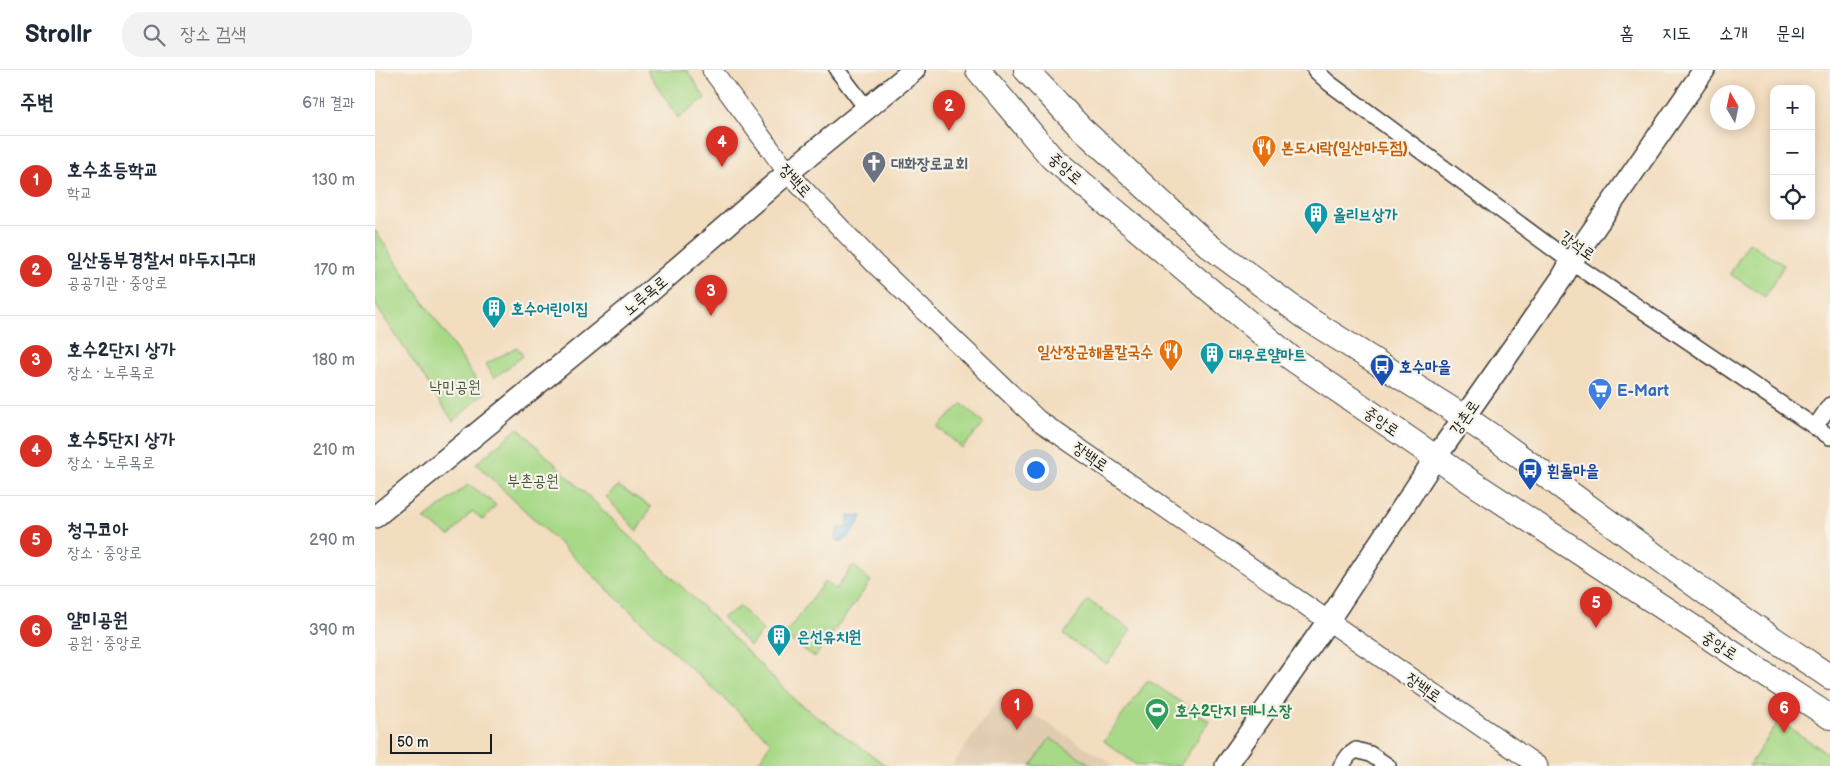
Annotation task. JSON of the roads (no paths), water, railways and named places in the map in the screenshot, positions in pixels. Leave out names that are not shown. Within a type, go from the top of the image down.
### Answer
[{"type":"main road","name":"노루목로","points":[[375,517],[645,296],[788,173],[914,70]]},
{"type":"main road","name":"중앙로","points":[[978,70],[1052,158],[1291,358],[1436,457],[1830,718]]},
{"type":"main road","points":[[1027,70],[1080,127],[1208,245],[1308,319],[1464,417],[1713,598],[1830,677]]},
{"type":"main road","name":"강촌로","points":[[1226,766],[1328,621],[1436,457],[1562,278],[1571,262],[1704,70]]},
{"type":"street","name":"장백로","points":[[712,70],[788,173],[875,264],[1039,420],[1538,766]]},
{"type":"street","points":[[837,70],[867,109]]},
{"type":"street","name":"강석로","points":[[1315,70],[1329,83],[1571,262],[1830,437]]},
{"type":"street","points":[[1815,427],[1830,405]]},
{"type":"street","points":[[1341,766],[1349,755],[1356,750],[1370,754],[1388,766]]},
{"type":"water","points":[[848,516],[862,516],[853,532],[839,542],[836,538],[838,529],[848,527]]},
{"type":"place","name":"일산동부경찰서 마두지구대","points":[[949,131]]},
{"type":"place","name":"호수5단지 상가","points":[[722,167]]},
{"type":"place","name":"본도시락(일산마두점)","points":[[1264,168]]},
{"type":"place","name":"대화장로교회","points":[[874,184]]},
{"type":"place","name":"올리브상가","points":[[1316,235]]},
{"type":"place","name":"호수2단지 상가","points":[[711,316]]},
{"type":"place","name":"호수어린이집","points":[[494,329]]},
{"type":"place","name":"일산장군해물칼국수","points":[[1171,372]]},
{"type":"place","name":"대우로얄마트","points":[[1212,375]]},
{"type":"place","name":"호수마을","points":[[1382,387]]},
{"type":"place","name":"E-Mart","points":[[1600,411]]},
{"type":"place","name":"흰돌마을","points":[[1530,491]]},
{"type":"place","name":"청구코아","points":[[1596,628]]},
{"type":"place","name":"은선유치원","points":[[779,657]]},
{"type":"place","name":"호수초등학교","points":[[1017,730]]},
{"type":"place","name":"호수2단지 테니스장","points":[[1157,731]]},
{"type":"place","name":"얄미공원","points":[[1784,733]]},
{"type":"park label","name":"낙민공원","points":[[455,386]]},
{"type":"park label","name":"부촌공원","points":[[533,480]]}]
